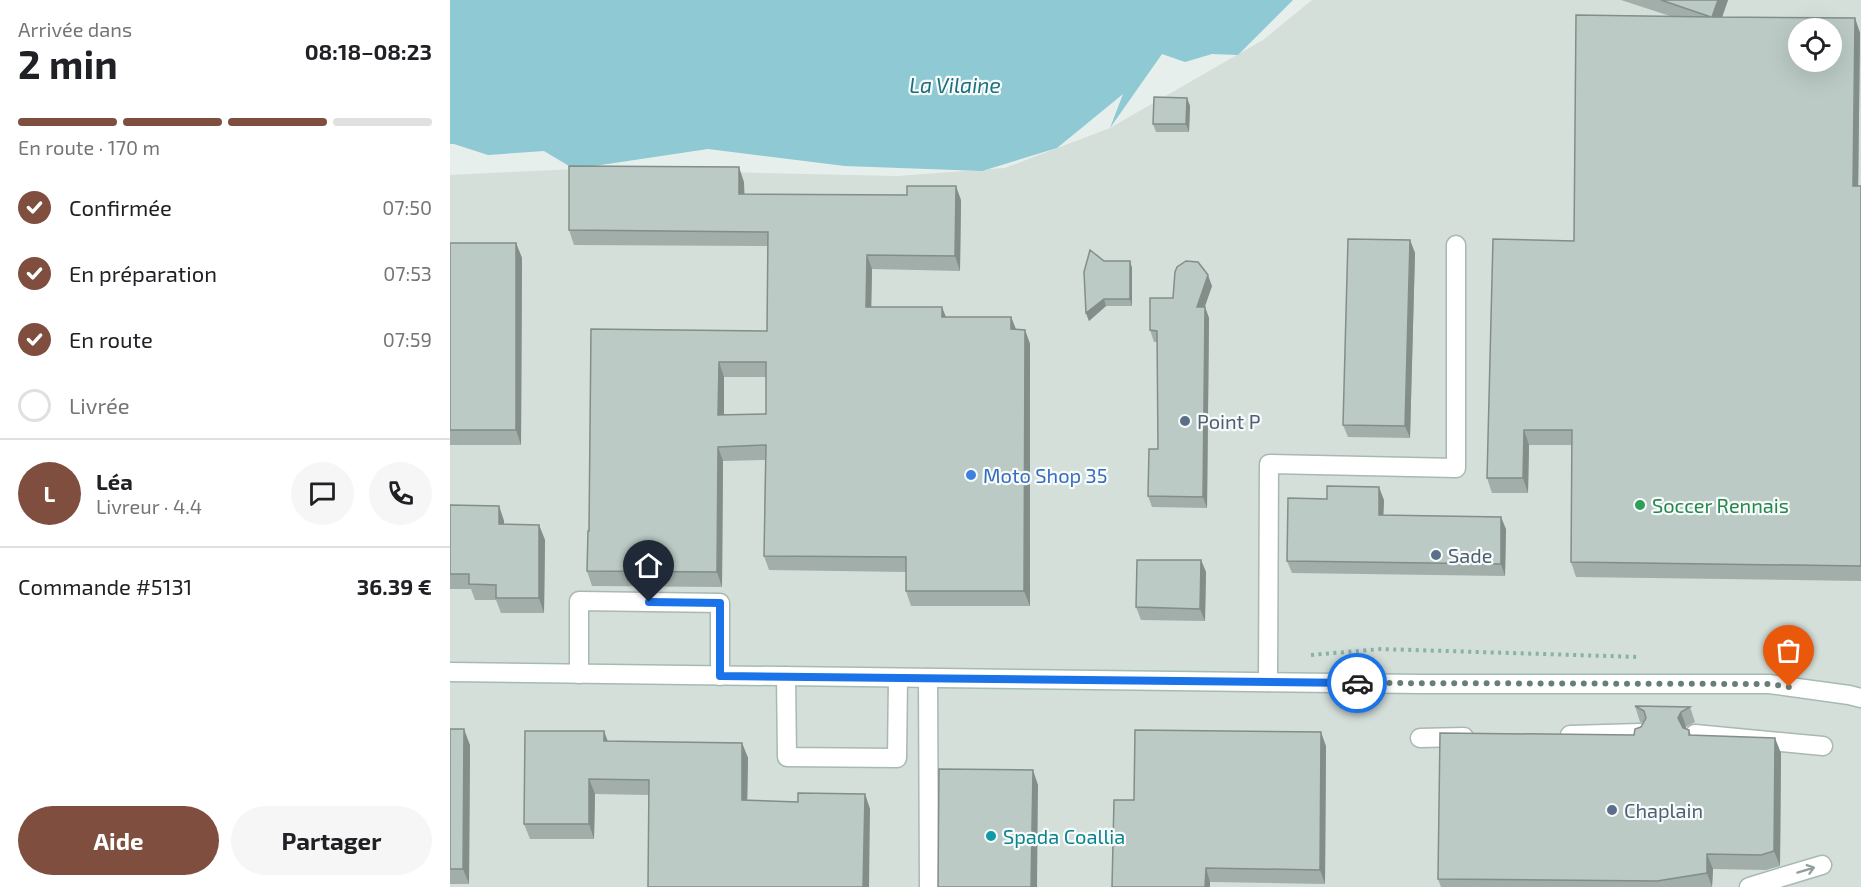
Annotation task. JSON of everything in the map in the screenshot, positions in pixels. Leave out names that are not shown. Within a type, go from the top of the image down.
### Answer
[{"type":"street","points":[[1268,682],[1269,464],[1456,468],[1456,245]]},
{"type":"street","points":[[579,674],[579,601],[720,603],[720,676]]},
{"type":"street","points":[[450,672],[1268,682],[1769,684],[1861,698]]},
{"type":"street","points":[[786,676],[787,757],[897,758],[898,678]]},
{"type":"street","points":[[928,678],[929,887]]},
{"type":"street","points":[[1547,735],[1640,733]]},
{"type":"street","points":[[1695,734],[1823,746]]},
{"type":"street","points":[[1420,738],[1478,737]]},
{"type":"street","points":[[1749,887],[1822,865]]},
{"type":"shaded area","points":[[1312,0],[1861,0],[1861,887],[450,887],[450,175],[574,169],[897,176],[1005,168],[1110,128],[1263,40]]},
{"type":"water","name":"La Vilaine","points":[[450,0],[1293,0],[1238,55],[1212,54],[1185,62],[1162,54],[1110,128],[1123,94],[1057,148],[982,171],[845,166],[708,149],[574,169],[544,151],[488,155],[450,144]]},
{"type":"building","points":[[1661,0],[1718,0],[1712,17],[1855,18],[1853,186],[1861,186],[1861,566],[1571,562],[1572,430],[1524,430],[1523,478],[1487,478],[1493,239],[1574,241],[1576,15],[1711,17]]},
{"type":"building","points":[[1154,97],[1187,98],[1186,124],[1153,124]]},
{"type":"building","points":[[569,166],[739,167],[739,194],[907,195],[907,186],[956,186],[955,256],[867,255],[866,307],[942,307],[942,317],[1011,317],[1011,329],[1025,330],[1024,591],[906,591],[906,557],[764,556],[766,445],[718,447],[717,572],[587,571],[591,329],[767,331],[768,232],[569,230]],"holes":[[[719,362],[766,362],[766,414],[718,415]]]},
{"type":"building","points":[[1348,239],[1410,240],[1405,426],[1343,425]]},
{"type":"building","points":[[450,243],[516,243],[516,430],[450,430]]},
{"type":"building","points":[[1090,250],[1104,261],[1130,261],[1130,299],[1104,299],[1086,313],[1084,272]]},
{"type":"building","name":"Point P","points":[[1186,261],[1198,262],[1208,275],[1197,307],[1205,307],[1203,497],[1148,496],[1149,449],[1158,449],[1157,331],[1150,330],[1150,298],[1173,298],[1175,272],[1177,267]]},
{"type":"building","name":"Sade","points":[[1327,486],[1379,487],[1379,515],[1501,517],[1501,564],[1287,561],[1288,498],[1327,499]]},
{"type":"building","points":[[450,505],[499,506],[499,524],[539,525],[539,598],[496,598],[496,585],[469,584],[469,574],[450,574]]},
{"type":"building","points":[[1137,560],[1201,560],[1200,609],[1136,607]]},
{"type":"building","name":"Chaplain","points":[[1635,706],[1690,707],[1681,712],[1678,718],[1683,728],[1689,730],[1689,735],[1775,738],[1774,851],[1761,855],[1707,854],[1707,873],[1657,881],[1438,879],[1440,733],[1634,735],[1635,729],[1641,727],[1646,718],[1644,711]]},
{"type":"building","points":[[450,729],[464,729],[463,869],[450,869]]},
{"type":"building","points":[[1135,730],[1321,732],[1320,870],[1206,868],[1205,887],[1112,887],[1114,800],[1134,800]]},
{"type":"building","points":[[525,731],[604,731],[604,741],[742,743],[742,800],[798,802],[798,793],[865,794],[863,887],[648,887],[649,780],[589,779],[589,824],[524,824]]},
{"type":"building","name":"Spada Coallia","points":[[939,769],[1033,770],[1031,887],[938,887]]},
{"type":"way so far","points":[[1357,683],[1769,684],[1789,687]]},
{"type":"place","name":"Point P","points":[[1185,421]]},
{"type":"place","name":"Moto Shop 35","points":[[971,475]]},
{"type":"place","name":"Soccer Rennais","points":[[1640,505]]},
{"type":"place","name":"Sade","points":[[1436,555]]},
{"type":"place","name":"Chaplain","points":[[1612,810]]},
{"type":"place","name":"Spada Coallia","points":[[991,836]]},
{"type":"route","points":[[649,602],[720,603],[720,676],[1357,683]]}]
